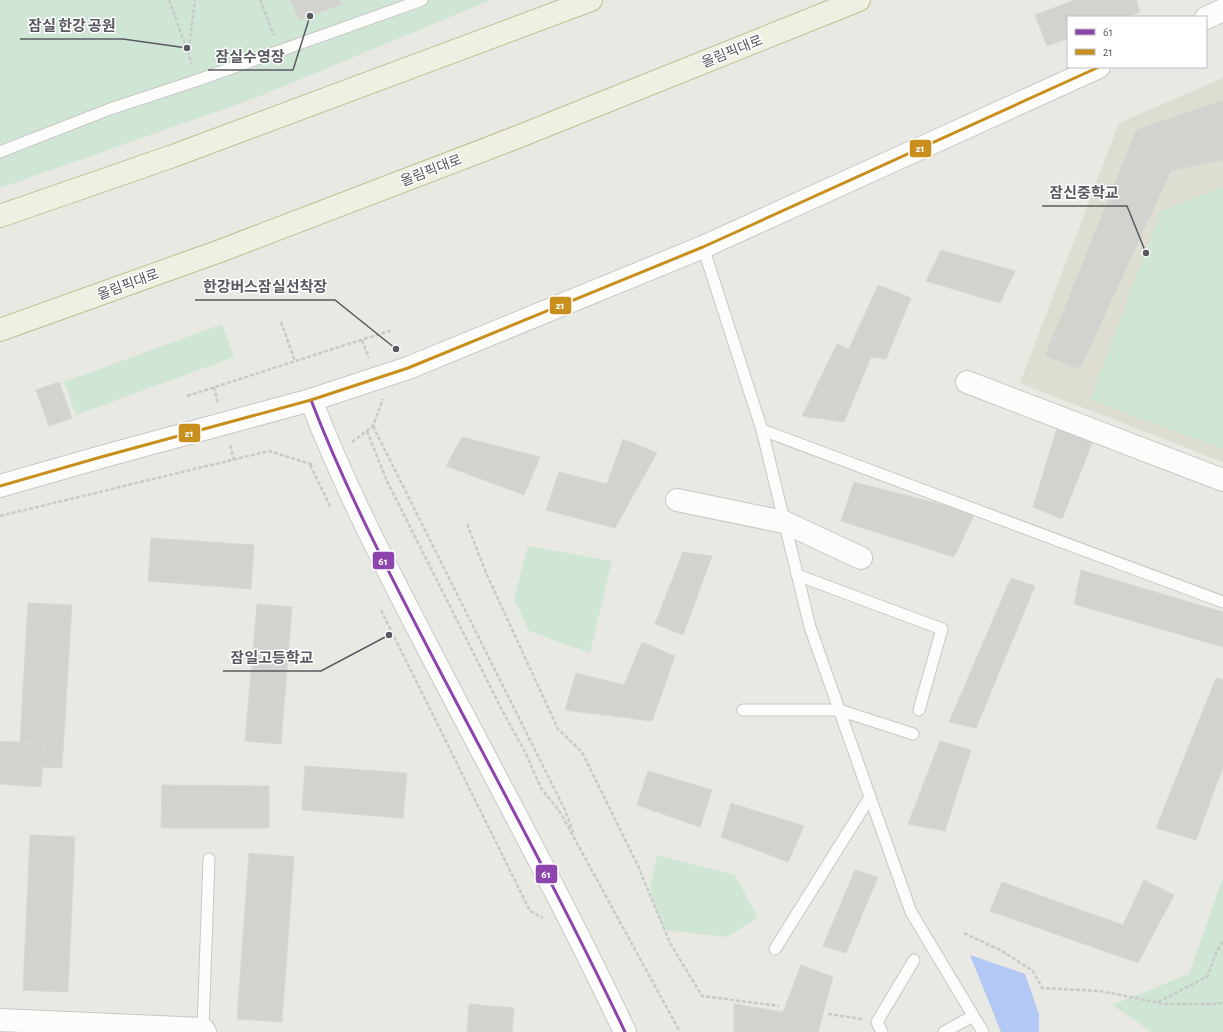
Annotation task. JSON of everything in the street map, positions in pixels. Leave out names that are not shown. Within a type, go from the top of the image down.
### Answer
[{"type":"highway","points":[[0,216],[173,156],[591,0]]},
{"type":"highway","name":"올림픽대로","points":[[0,330],[220,251],[515,138],[859,0]]},
{"type":"street","points":[[1207,18],[1223,10]]},
{"type":"street","points":[[0,486],[311,400],[408,368],[702,247],[1097,68]]},
{"type":"street","points":[[967,382],[1223,480]]},
{"type":"street","points":[[311,400],[324,434],[385,565],[566,910],[625,1032]]},
{"type":"street","points":[[677,500],[784,522],[861,558]]},
{"type":"street","points":[[0,1020],[204,1031]]},
{"type":"lane","points":[[0,152],[110,109],[198,80],[422,0]]},
{"type":"lane","points":[[702,247],[762,430],[810,627],[911,912],[983,1032]]},
{"type":"lane","points":[[762,430],[1223,602]]},
{"type":"lane","points":[[797,575],[942,629],[919,710]]},
{"type":"lane","points":[[743,710],[840,710],[913,734]]},
{"type":"lane","points":[[775,949],[870,797]]},
{"type":"lane","points":[[204,1031],[209,859]]},
{"type":"lane","points":[[880,1029],[914,960]]},
{"type":"lane","points":[[944,1032],[973,1016]]},
{"type":"path","points":[[169,0],[188,56],[195,0]]},
{"type":"path","points":[[260,0],[280,51]]},
{"type":"path","points":[[281,322],[295,362]]},
{"type":"path","points":[[187,396],[392,330]]},
{"type":"path","points":[[385,395],[373,426],[367,431],[386,479],[503,712],[525,752],[541,788],[560,812],[576,840],[680,1032]]},
{"type":"path","points":[[373,426],[565,810],[576,840]]},
{"type":"path","points":[[0,516],[269,451],[320,467]]},
{"type":"path","points":[[309,464],[334,514]]},
{"type":"path","points":[[467,524],[487,575],[558,729],[582,752],[638,866],[670,943],[702,996],[779,1006]]},
{"type":"path","points":[[379,606],[530,911],[548,920]]},
{"type":"path","points":[[964,933],[1002,951],[1033,971],[1042,988],[1100,991],[1165,1004],[1223,1003]]},
{"type":"path","points":[[1158,1003],[1208,976],[1217,950],[1223,942]]},
{"type":"path","points":[[828,1014],[880,1029]]},
{"type":"shaded area","points":[[1223,78],[1223,462],[1020,383],[1119,123]]},
{"type":"green space","points":[[0,0],[491,0],[258,97],[0,188]]},
{"type":"green space","points":[[1223,187],[1223,449],[1090,400],[1161,211]]},
{"type":"green space","points":[[222,324],[234,357],[76,415],[64,382]]},
{"type":"green space","points":[[528,546],[612,561],[590,653],[529,631],[514,599]]},
{"type":"green space","points":[[657,855],[735,875],[758,918],[727,937],[663,930],[650,889]]},
{"type":"green space","points":[[1223,877],[1223,1032],[1152,1032],[1112,1005],[1189,974]]},
{"type":"water","points":[[970,955],[1025,974],[1039,1014],[1039,1032],[1001,1032]]},
{"type":"building","points":[[291,0],[340,0],[342,4],[299,20]]},
{"type":"building","points":[[1075,0],[1136,0],[1140,12],[1130,16],[1067,16],[1067,38],[1047,46],[1035,15]]},
{"type":"building","points":[[1223,100],[1223,160],[1171,171],[1080,369],[1045,356],[1136,130]]},
{"type":"building","points":[[941,250],[1015,271],[1000,303],[926,281]]},
{"type":"building","points":[[878,285],[911,298],[886,359],[871,357],[844,422],[802,416],[837,344],[849,349]]},
{"type":"building","points":[[59,382],[72,418],[49,426],[36,390]]},
{"type":"building","points":[[1057,428],[1093,441],[1062,519],[1033,507]]},
{"type":"building","points":[[462,437],[540,457],[524,495],[446,466]]},
{"type":"building","points":[[623,439],[657,453],[615,528],[546,510],[559,472],[607,484]]},
{"type":"building","points":[[854,482],[975,513],[954,557],[841,521]]},
{"type":"building","points":[[151,538],[254,545],[251,589],[148,581]]},
{"type":"building","points":[[683,552],[712,556],[683,635],[655,624]]},
{"type":"building","points":[[1081,570],[1223,612],[1223,647],[1074,604]]},
{"type":"building","points":[[1011,578],[1035,586],[976,728],[949,722]]},
{"type":"building","points":[[28,603],[72,605],[62,768],[42,767],[44,744],[20,742]]},
{"type":"building","points":[[257,604],[292,607],[281,744],[245,741]]},
{"type":"building","points":[[642,642],[675,656],[652,721],[565,710],[576,673],[624,685]]},
{"type":"building","points":[[1216,678],[1223,680],[1223,767],[1196,840],[1156,828]]},
{"type":"building","points":[[0,741],[44,744],[41,787],[0,784]]},
{"type":"building","points":[[940,741],[971,750],[945,831],[908,824]]},
{"type":"building","points":[[305,766],[407,773],[403,818],[302,810]]},
{"type":"building","points":[[648,771],[712,790],[700,827],[637,805]]},
{"type":"building","points":[[162,785],[269,786],[269,828],[161,828]]},
{"type":"building","points":[[731,803],[804,826],[788,862],[721,837]]},
{"type":"building","points":[[30,835],[75,837],[68,992],[23,990]]},
{"type":"building","points":[[249,853],[294,857],[282,1022],[237,1019]]},
{"type":"building","points":[[855,870],[878,877],[846,953],[823,946]]},
{"type":"building","points":[[1144,880],[1174,895],[1138,963],[990,911],[1002,882],[1123,925]]},
{"type":"building","points":[[801,965],[833,977],[818,1032],[734,1032],[734,1004],[783,1012]]},
{"type":"building","points":[[469,1004],[514,1008],[512,1032],[467,1032]]},
{"type":"transit line","name":"21","points":[[0,486],[311,400],[408,368],[703,247],[1097,68]]},
{"type":"transit line","name":"61","points":[[311,400],[337,464],[382,558],[554,888],[625,1032]]},
{"type":"place","name":"잠실수영장","points":[[310,16]]},
{"type":"place","name":"잠실 한강 공원","points":[[187,48]]},
{"type":"place","name":"잠신중학교","points":[[1146,253]]},
{"type":"place","name":"한강버스잠실선착장","points":[[396,349]]},
{"type":"place","name":"잠일고등학교","points":[[389,635]]}]
